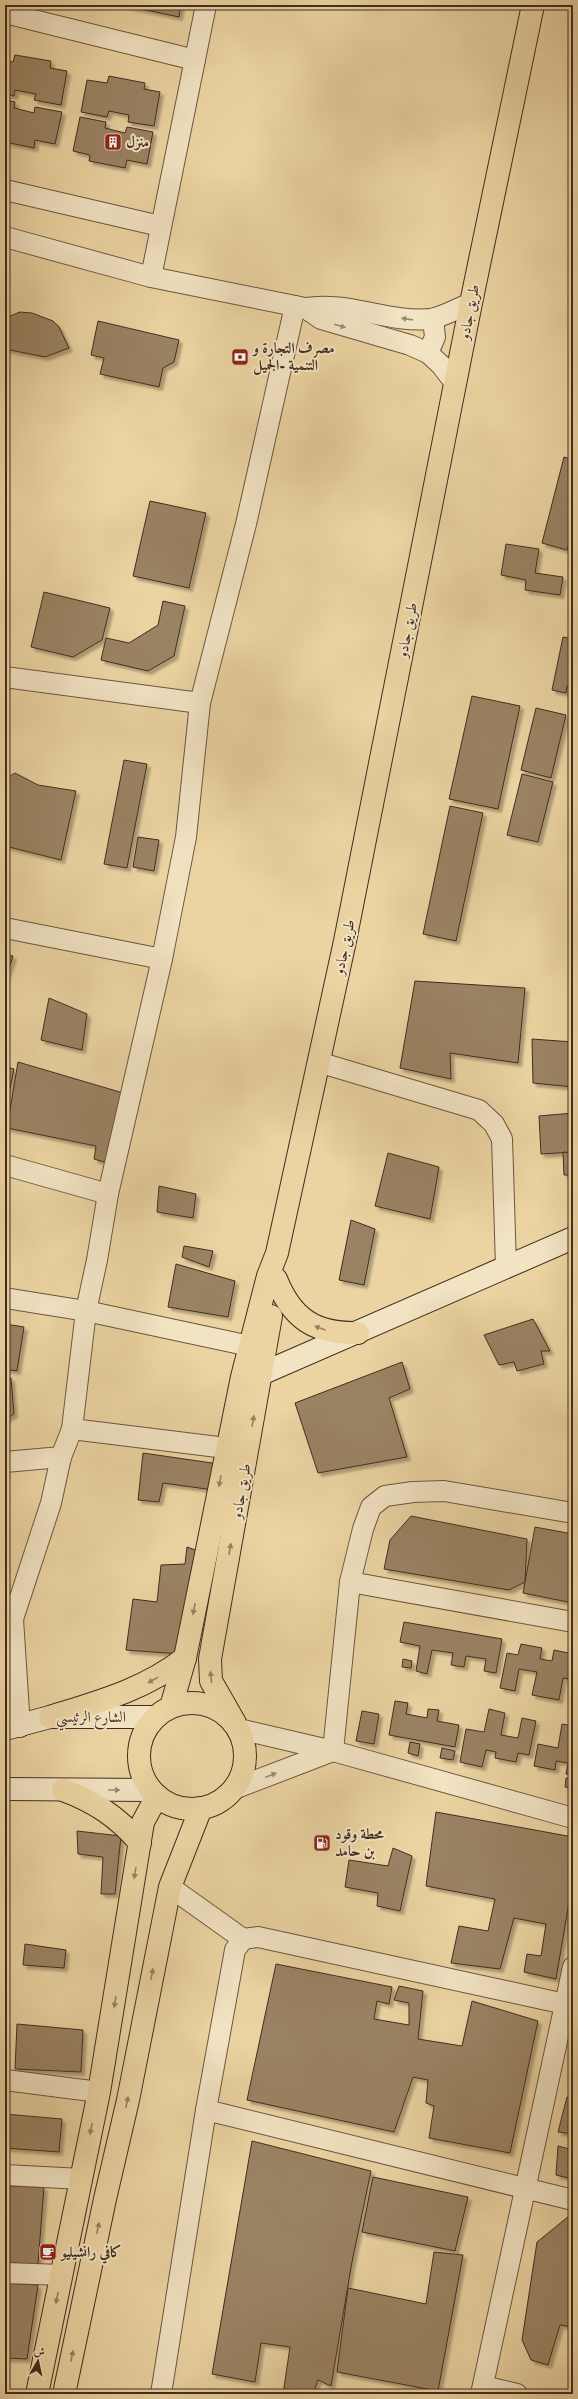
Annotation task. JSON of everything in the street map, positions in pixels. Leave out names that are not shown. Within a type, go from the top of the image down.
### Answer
[{"type":"highway","name":"طريق جادو","points":[[237,1726],[211,1681],[210,1659],[252,1375],[250,1346],[268,1276],[277,1253],[347,934],[471,303],[533,5]]},
{"type":"highway","name":"طريق جادو","points":[[163,1712],[185,1658],[226,1448],[252,1375],[276,1279],[277,1253]]},
{"type":"highway","points":[[276,1279],[284,1299],[298,1315],[310,1323],[337,1334],[358,1333]]},
{"type":"highway","points":[[50,1717],[140,1687],[156,1679],[185,1658]]},
{"type":"highway","points":[[196,1703],[210,1706],[224,1713],[237,1726],[243,1741],[245,1766],[234,1789],[214,1805],[201,1808],[177,1807],[154,1793],[139,1766],[138,1753],[141,1740],[163,1712],[196,1703]]},
{"type":"highway","points":[[63,1790],[85,1798],[106,1810],[124,1825],[140,1843]]},
{"type":"highway","points":[[37,2394],[99,2092],[143,1822],[154,1793]]},
{"type":"highway","points":[[64,2394],[105,2199],[128,2100],[170,1887],[201,1808]]},
{"type":"street","points":[[151,276],[206,5]]},
{"type":"street","points":[[5,13],[195,60]]},
{"type":"street","points":[[5,190],[160,226]]},
{"type":"street","points":[[5,237],[151,276],[300,307],[322,305],[338,306],[414,320],[432,319],[471,303]]},
{"type":"street","points":[[300,307],[321,320],[410,346],[428,353],[441,365],[455,383]]},
{"type":"street","points":[[13,1728],[9,1619],[51,1502],[61,1457],[72,1429],[86,1311],[98,1260],[108,1194],[162,959],[186,837],[200,703],[300,307]]},
{"type":"street","points":[[428,353],[435,337],[432,319]]},
{"type":"street","points":[[5,677],[200,703]]},
{"type":"street","points":[[5,928],[162,959]]},
{"type":"street","points":[[318,1062],[479,1110],[494,1124],[502,1139],[506,1266]]},
{"type":"street","points":[[5,1165],[108,1194]]},
{"type":"street","points":[[252,1375],[358,1333],[506,1266],[573,1238]]},
{"type":"street","points":[[5,1298],[86,1311],[250,1346]]},
{"type":"street","points":[[72,1429],[226,1448]]},
{"type":"street","points":[[5,1462],[61,1457]]},
{"type":"street","points":[[333,1751],[350,1582],[363,1529],[371,1507],[385,1496],[413,1492],[444,1491],[573,1513]]},
{"type":"street","points":[[350,1582],[573,1622]]},
{"type":"street","name":"الشارع الرئيسي","points":[[13,1728],[50,1717],[163,1712]]},
{"type":"street","points":[[237,1726],[333,1751],[573,1818]]},
{"type":"street","points":[[234,1789],[333,1751]]},
{"type":"street","points":[[5,1789],[154,1793]]},
{"type":"street","points":[[170,1887],[242,1938],[258,1937],[565,2004]]},
{"type":"street","points":[[161,2394],[206,2110],[235,1950],[242,1938]]},
{"type":"street","points":[[517,2394],[482,2390],[573,1968]]},
{"type":"street","points":[[5,2080],[99,2092]]},
{"type":"street","points":[[206,2110],[573,2200]]},
{"type":"street","points":[[5,2175],[82,2179]]},
{"type":"street","points":[[5,2273],[62,2275]]},
{"type":"building","points":[[122,5],[181,5],[179,17]]},
{"type":"building","points":[[15,55],[51,61],[50,68],[67,71],[61,105],[34,100],[36,94],[15,90],[14,96],[5,94],[5,61],[13,62]]},
{"type":"building","name":"منزل","points":[[109,76],[145,83],[144,89],[160,92],[154,126],[128,122],[129,115],[109,111],[107,117],[81,112],[87,80],[107,83]]},
{"type":"building","points":[[5,100],[15,102],[14,108],[34,113],[35,107],[62,112],[55,144],[35,140],[34,148],[5,142]]},
{"type":"building","name":"منزل","points":[[80,117],[106,122],[105,128],[125,133],[127,127],[153,132],[147,164],[127,160],[125,168],[89,161],[90,155],[73,151]]},
{"type":"building","points":[[20,312],[32,313],[53,321],[59,327],[69,348],[45,357],[5,349],[5,318]]},
{"type":"building","points":[[98,321],[179,340],[174,362],[163,368],[159,387],[100,374],[104,358],[91,355]]},
{"type":"building","points":[[564,457],[573,460],[573,528],[567,550],[542,543]]},
{"type":"building","points":[[150,501],[206,513],[189,588],[133,576]]},
{"type":"building","points":[[506,544],[539,549],[535,573],[563,577],[560,595],[525,590],[526,580],[501,575]]},
{"type":"building","points":[[44,592],[110,608],[102,640],[73,657],[31,647]]},
{"type":"building","points":[[163,601],[185,606],[174,656],[148,671],[101,660],[106,638],[129,643],[158,625]]},
{"type":"building","points":[[563,637],[573,639],[573,689],[567,686],[566,693],[552,690]]},
{"type":"building","points":[[472,696],[520,706],[498,809],[449,799]]},
{"type":"building","points":[[536,708],[566,715],[551,778],[521,770]]},
{"type":"building","points":[[124,760],[147,764],[127,868],[104,864]]},
{"type":"building","points":[[15,773],[38,785],[76,791],[61,860],[5,846],[5,779]]},
{"type":"building","points":[[522,774],[553,782],[538,842],[507,835]]},
{"type":"building","points":[[450,806],[483,813],[456,941],[423,934]]},
{"type":"building","points":[[138,837],[159,840],[154,871],[133,867]]},
{"type":"building","points":[[5,954],[13,956],[5,980]]},
{"type":"building","points":[[415,981],[525,988],[518,1063],[450,1053],[451,1079],[400,1068]]},
{"type":"building","points":[[49,998],[87,1014],[82,1050],[41,1040]]},
{"type":"building","points":[[532,1039],[573,1042],[573,1087],[533,1083]]},
{"type":"building","points":[[18,1062],[130,1095],[111,1164],[94,1159],[96,1146],[7,1128]]},
{"type":"building","points":[[5,1067],[14,1069],[5,1113]]},
{"type":"building","points":[[573,1113],[573,1152],[541,1154],[539,1116]]},
{"type":"building","points":[[563,1152],[573,1153],[573,1175],[564,1175]]},
{"type":"building","points":[[388,1153],[439,1167],[430,1219],[375,1206]]},
{"type":"building","points":[[159,1186],[196,1194],[193,1218],[157,1212]]},
{"type":"building","points":[[351,1220],[375,1229],[364,1285],[339,1280]]},
{"type":"building","points":[[184,1246],[213,1251],[209,1267],[182,1257]]},
{"type":"building","points":[[176,1264],[235,1281],[228,1317],[168,1307]]},
{"type":"building","points":[[533,1319],[550,1351],[541,1351],[544,1364],[517,1371],[514,1362],[499,1365],[484,1335]]},
{"type":"building","points":[[5,1324],[24,1327],[17,1371],[5,1369]]},
{"type":"building","points":[[402,1362],[410,1389],[389,1398],[407,1457],[318,1473],[295,1403]]},
{"type":"building","points":[[5,1378],[11,1378],[14,1414],[5,1420]]},
{"type":"building","points":[[143,1453],[219,1464],[214,1490],[163,1483],[159,1502],[138,1500]]},
{"type":"building","points":[[411,1516],[527,1539],[525,1582],[509,1590],[384,1569],[390,1540]]},
{"type":"building","points":[[535,1527],[573,1534],[573,1603],[523,1593]]},
{"type":"building","points":[[187,1547],[201,1552],[181,1654],[126,1650],[133,1599],[157,1602],[161,1565],[185,1564]]},
{"type":"building","points":[[404,1622],[502,1639],[496,1673],[484,1671],[486,1659],[466,1656],[464,1667],[451,1665],[453,1653],[432,1650],[427,1674],[416,1671],[420,1646],[400,1642]]},
{"type":"building","points":[[521,1644],[542,1648],[540,1659],[552,1661],[554,1650],[573,1654],[570,1679],[563,1678],[559,1700],[532,1695],[537,1672],[519,1669],[515,1691],[500,1688],[507,1653],[518,1655]]},
{"type":"building","points":[[403,1659],[412,1661],[411,1668],[402,1667]]},
{"type":"building","points":[[395,1701],[408,1703],[406,1714],[427,1718],[428,1709],[439,1710],[437,1721],[459,1725],[455,1747],[389,1735]]},
{"type":"building","points":[[489,1709],[505,1713],[501,1735],[518,1738],[522,1718],[536,1721],[529,1755],[518,1753],[516,1762],[495,1758],[496,1752],[486,1750],[482,1767],[460,1762],[466,1729],[484,1732]]},
{"type":"building","points":[[362,1711],[379,1714],[374,1744],[356,1741]]},
{"type":"building","points":[[562,1724],[573,1726],[573,1775],[566,1774],[568,1763],[556,1761],[555,1770],[534,1766],[538,1744],[558,1748]]},
{"type":"building","points":[[410,1742],[420,1744],[418,1756],[408,1753]]},
{"type":"building","points":[[442,1748],[455,1751],[453,1760],[440,1758]]},
{"type":"building","points":[[566,1778],[573,1779],[573,1788],[565,1787]]},
{"type":"building","points":[[436,1812],[573,1837],[573,1879],[556,1979],[524,1972],[527,1954],[541,1956],[546,1924],[514,1918],[500,1969],[451,1963],[459,1926],[488,1931],[495,1899],[426,1886]]},
{"type":"building","points":[[77,1831],[121,1836],[115,1894],[101,1894],[103,1857],[78,1854]]},
{"type":"building","points":[[393,1848],[412,1856],[400,1911],[377,1906],[378,1893],[345,1887],[349,1860],[388,1866]]},
{"type":"building","points":[[25,1944],[66,1950],[64,1968],[23,1965]]},
{"type":"building","points":[[276,1964],[392,1987],[389,2004],[377,2001],[374,2019],[409,2025],[409,2003],[394,2000],[399,1986],[423,1991],[418,2039],[462,2046],[472,2001],[538,2021],[510,2153],[429,2138],[434,2106],[426,2103],[428,2080],[413,2077],[394,2132],[247,2100]]},
{"type":"building","points":[[17,2024],[83,2030],[81,2072],[15,2069]]},
{"type":"building","points":[[567,2097],[573,2099],[573,2134],[558,2132]]},
{"type":"building","points":[[5,2114],[62,2119],[59,2152],[5,2148]]},
{"type":"building","points":[[252,2141],[371,2171],[352,2262],[331,2386],[318,2380],[313,2394],[283,2394],[290,2347],[261,2343],[255,2382],[212,2374]]},
{"type":"building","points":[[558,2146],[573,2150],[573,2179],[556,2175]]},
{"type":"building","points":[[373,2177],[468,2197],[455,2251],[362,2232]]},
{"type":"building","points":[[5,2186],[44,2187],[38,2264],[5,2263]]},
{"type":"building","points":[[569,2216],[573,2218],[573,2327],[560,2325],[548,2365],[531,2360],[522,2340],[537,2242]]},
{"type":"building","points":[[434,2252],[463,2255],[438,2391],[337,2372],[348,2288],[426,2304]]},
{"type":"building","points":[[5,2283],[38,2285],[27,2359],[5,2358]]},
{"type":"place","name":"منزل","points":[[113,142]]},
{"type":"place","name":"مصرف التجارة و التنمية -الجميل","points":[[240,357]]},
{"type":"place","name":"محطة وقود بن حامد","points":[[322,1843]]},
{"type":"place","name":"كافي رانشيليو","points":[[48,2252]]}]
